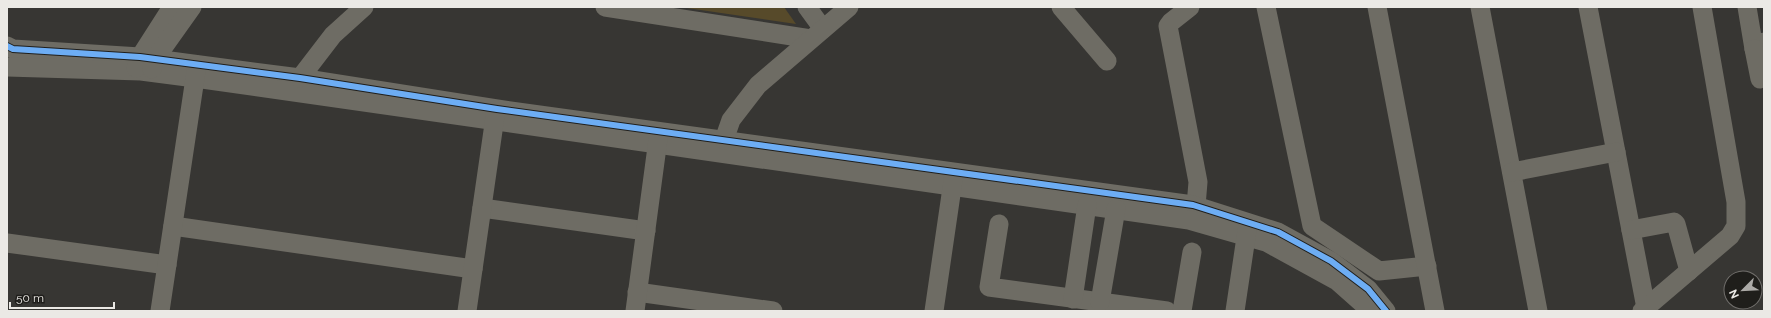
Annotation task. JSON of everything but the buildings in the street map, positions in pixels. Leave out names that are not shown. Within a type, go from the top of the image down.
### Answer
[{"type":"street","points":[[145,65],[172,7]]},
{"type":"street","points":[[145,65],[192,7]]},
{"type":"street","points":[[300,78],[333,35],[364,7]]},
{"type":"street","points":[[605,7],[817,34]]},
{"type":"street","points":[[806,7],[817,34]]},
{"type":"street","points":[[724,140],[731,120],[758,85],[849,7]]},
{"type":"street","points":[[1061,7],[1107,61]]},
{"type":"street","points":[[1190,7],[1168,26],[1198,182],[1196,206]]},
{"type":"street","points":[[1266,7],[1312,226],[1379,271],[1427,266]]},
{"type":"street","points":[[1377,7],[1435,311]]},
{"type":"street","points":[[1480,7],[1538,311]]},
{"type":"street","points":[[1588,7],[1631,230],[1644,310]]},
{"type":"street","points":[[1644,310],[1730,236],[1736,226],[1736,202],[1702,7]]},
{"type":"street","points":[[1747,7],[1759,46],[1760,79]]},
{"type":"street","points":[[7,46],[13,49],[196,71],[953,179],[1196,206],[1247,230],[1337,281],[1371,311]]},
{"type":"street","points":[[7,67],[145,65]]},
{"type":"street","points":[[196,71],[300,78],[496,115]]},
{"type":"street","points":[[160,311],[196,71]]},
{"type":"street","points":[[467,311],[496,115]]},
{"type":"street","points":[[659,138],[724,140],[953,179],[1116,210],[1247,230],[1278,232],[1331,261],[1368,289],[1386,311]]},
{"type":"street","points":[[634,311],[659,138]]},
{"type":"street","points":[[1512,172],[1616,152]]},
{"type":"street","points":[[934,311],[953,179]]},
{"type":"street","points":[[1073,299],[1087,205]]},
{"type":"street","points":[[482,208],[646,231]]},
{"type":"street","points":[[1100,302],[1116,210]]},
{"type":"street","points":[[1631,230],[1674,222],[1676,224],[1689,271]]},
{"type":"street","points":[[999,224],[989,288],[1167,311]]},
{"type":"street","points":[[173,226],[473,269]]},
{"type":"street","points":[[1235,311],[1247,230]]},
{"type":"street","points":[[7,243],[167,265]]},
{"type":"street","points":[[1182,311],[1192,252]]},
{"type":"street","points":[[637,292],[773,311]]},
{"type":"shaded area","points":[[680,7],[784,7],[796,24]]},
{"type":"cycle path","points":[[7,46],[13,49],[140,57],[300,78],[497,109],[1193,205],[1278,232],[1331,261],[1368,289],[1386,311]]}]
